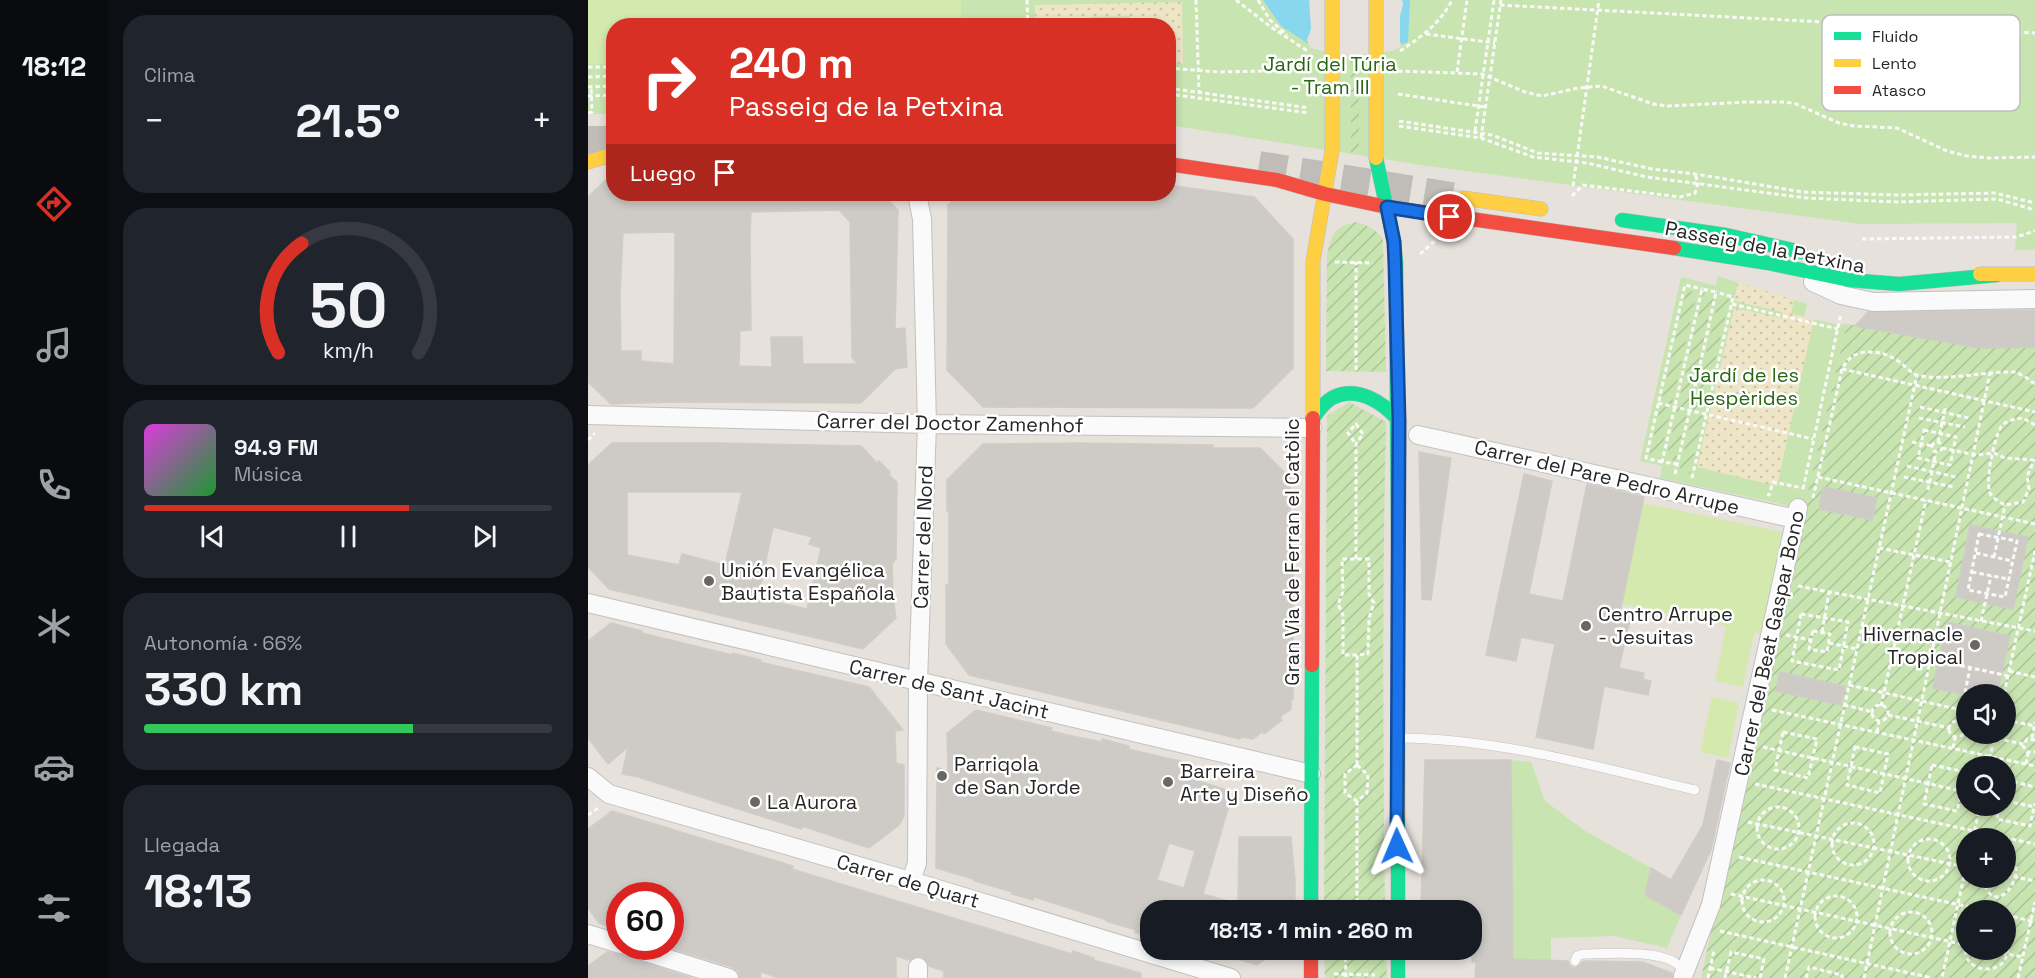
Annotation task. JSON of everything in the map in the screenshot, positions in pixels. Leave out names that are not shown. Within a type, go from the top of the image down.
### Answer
[{"type":"main road","name":"Gran Via de Ferran el Catòlic","points":[[1311,900],[1313,261],[1332,151],[1332,0]]},
{"type":"main road","points":[[1376,0],[1376,158],[1394,242],[1399,421],[1396,738],[1398,900]]},
{"type":"main road","points":[[588,162],[606,156]]},
{"type":"main road","name":"Passeig de la Petxina","points":[[1176,165],[1277,180],[1325,194],[1387,207],[1624,240],[1768,263],[1849,280],[1899,284],[2035,274]]},
{"type":"main road","points":[[1463,198],[1557,211]]},
{"type":"main road","name":"Passeig de la Petxina","points":[[1604,218],[1726,235],[1812,255]]},
{"type":"main road","name":"Passeig de la Petxina","points":[[1880,269],[1997,275]]},
{"type":"main road","points":[[1312,423],[1323,405],[1335,396],[1356,394],[1378,400],[1390,409],[1399,421]]},
{"type":"main road","points":[[1314,960],[1318,976]]},
{"type":"main road","points":[[1398,960],[1398,978]]},
{"type":"street","name":"Carrer del Nord","points":[[911,881],[917,863],[918,682],[927,424],[922,219],[918,201]]},
{"type":"street","name":"Passeig de la Petxina","points":[[1690,251],[1797,277],[1841,295],[1867,301],[2035,299]]},
{"type":"street","name":"Carrer del Doctor Zamenhof","points":[[588,416],[927,424],[1312,423]]},
{"type":"street","name":"Carrer del Pare Pedro Arrupe","points":[[1418,435],[1797,514]]},
{"type":"street","name":"Carrer del Beat Gaspar Bono","points":[[1683,977],[1711,905],[1797,514]]},
{"type":"street","name":"Carrer de Sant Jacint","points":[[588,603],[1311,774]]},
{"type":"street","name":"Carrer de Quart","points":[[588,777],[609,794],[911,881],[1231,978]]},
{"type":"street","points":[[588,934],[606,940]]},
{"type":"street","points":[[672,960],[729,978]]},
{"type":"lane","points":[[1396,738],[1455,740],[1520,750],[1695,790]]},
{"type":"lane","name":"Carrer del Beat Gaspar Bono","points":[[1575,961],[1577,956],[1582,954],[1638,954],[1668,958],[1676,962],[1682,970],[1683,977]]},
{"type":"path","points":[[1027,0],[1028,18]]},
{"type":"path","points":[[1196,0],[1199,98]]},
{"type":"path","points":[[1236,0],[1296,44],[1270,21],[1258,0]]},
{"type":"path","points":[[1457,73],[1467,0]]},
{"type":"path","points":[[1475,131],[1494,0]]},
{"type":"path","points":[[1481,138],[1501,0]]},
{"type":"path","points":[[1574,186],[1599,0]]},
{"type":"path","points":[[1500,5],[1822,22]]},
{"type":"path","points":[[2020,32],[2035,33]]},
{"type":"path","points":[[1426,34],[1495,43]]},
{"type":"path","points":[[588,67],[606,67]]},
{"type":"path","points":[[1176,69],[1199,71],[1313,70]]},
{"type":"path","points":[[1390,71],[1482,74],[1542,96],[1595,86],[1612,89],[1653,104],[1668,106],[1786,102],[1796,104],[1839,123],[1898,128],[1947,151],[1967,156],[2035,157]]},
{"type":"path","points":[[588,77],[606,76]]},
{"type":"path","points":[[588,112],[592,112],[590,87],[606,86]]},
{"type":"path","points":[[1176,89],[1314,108]]},
{"type":"path","points":[[590,95],[606,95]]},
{"type":"path","points":[[1176,95],[1317,114]]},
{"type":"path","points":[[1394,120],[1475,131],[1496,136],[1538,153],[1597,157],[1652,169],[1803,192],[1898,195],[1995,193],[2035,203]]},
{"type":"path","points":[[1399,126],[1481,138],[1533,157],[1587,164],[1647,177],[1806,198],[1898,202],[1997,199],[2035,210]]},
{"type":"path","points":[[1572,196],[1582,185],[1680,197],[1695,193],[1698,183],[1695,174]]},
{"type":"path","points":[[1862,239],[2016,237],[2035,231]]},
{"type":"path","points":[[1420,254],[1437,239]]},
{"type":"path","points":[[1327,262],[1376,263]]},
{"type":"path","points":[[1356,262],[1356,373]]},
{"type":"path","points":[[1678,464],[1646,458],[1658,403],[1685,285],[1716,292],[1733,297],[1692,478],[1676,474],[1716,292]]},
{"type":"path","points":[[1662,462],[1702,289]]},
{"type":"path","points":[[1732,304],[1838,329]]},
{"type":"path","name":"Carrer del Beat Gaspar Bono","points":[[1797,514],[1842,306]]},
{"type":"path","points":[[2035,384],[2015,372],[1949,376],[1917,375],[1892,357],[1871,352],[1854,355],[1846,361],[1842,369],[2035,412]]},
{"type":"path","points":[[1864,978],[1990,373]]},
{"type":"path","points":[[1785,978],[1917,375]]},
{"type":"path","points":[[1658,403],[1814,439]]},
{"type":"path","points":[[1933,446],[1935,442],[1938,442],[1946,405]]},
{"type":"path","points":[[1920,407],[1968,418]]},
{"type":"path","points":[[2023,418],[2024,409]]},
{"type":"path","points":[[1919,418],[1965,428]]},
{"type":"path","points":[[1938,442],[1942,448],[1973,454],[1994,453],[2005,458],[2035,460],[2027,476],[2028,495],[2023,502],[2006,505],[1993,497],[1989,491],[1990,468],[1994,453],[2001,427],[2007,422],[2023,418],[2035,425]]},
{"type":"path","points":[[1356,444],[1348,433],[1356,424],[1363,434],[1356,444],[1356,559]]},
{"type":"path","points":[[1924,430],[1956,437],[1950,465],[1918,458],[1921,444],[1924,430]]},
{"type":"path","points":[[1912,442],[1933,446]]},
{"type":"path","points":[[1928,490],[1936,452],[1933,446]]},
{"type":"path","points":[[1936,452],[1942,448]]},
{"type":"path","points":[[1907,466],[1956,477]]},
{"type":"path","points":[[1818,477],[2035,524]]},
{"type":"path","points":[[1904,477],[1954,488]]},
{"type":"path","points":[[1758,492],[1769,495],[1773,482],[1803,488]]},
{"type":"path","points":[[1881,706],[1926,500]]},
{"type":"path","points":[[1994,557],[2006,505]]},
{"type":"path","points":[[1979,534],[1998,538],[2017,541],[2006,597],[1968,590],[1979,534]]},
{"type":"path","points":[[1878,548],[1951,562]]},
{"type":"path","points":[[2006,684],[2033,572],[2035,550]]},
{"type":"path","points":[[1976,553],[2013,561]]},
{"type":"path","points":[[1342,559],[1369,560],[1369,594],[1374,603],[1369,618],[1368,654],[1357,655],[1343,655],[1343,615],[1338,604],[1343,592],[1342,559]]},
{"type":"path","points":[[1972,572],[2009,579]]},
{"type":"path","points":[[1981,621],[1991,576]]},
{"type":"path","points":[[1794,585],[2035,632]]},
{"type":"path","points":[[1821,633],[1830,592]]},
{"type":"path","points":[[1802,614],[1824,618],[1848,622],[1839,670],[1792,661],[1802,614]]},
{"type":"path","points":[[1813,631],[1821,633],[1830,634],[1827,652],[1809,649],[1813,631]]},
{"type":"path","points":[[1783,634],[1811,640]]},
{"type":"path","points":[[1829,643],[1857,649]]},
{"type":"path","points":[[1357,655],[1357,765],[1368,775],[1367,793],[1357,801]]},
{"type":"path","points":[[1931,659],[2035,679]]},
{"type":"path","points":[[1967,684],[1970,668]]},
{"type":"path","points":[[1848,685],[1956,709]]},
{"type":"path","points":[[1845,705],[1873,712]]},
{"type":"path","points":[[1879,721],[1875,719],[1873,712],[1877,706],[1881,706]]},
{"type":"path","points":[[1881,706],[1887,710],[1888,715]]},
{"type":"path","points":[[1767,709],[1990,756],[1993,744]]},
{"type":"path","points":[[1888,715],[1950,728]]},
{"type":"path","points":[[1879,721],[1884,720],[1888,715]]},
{"type":"path","points":[[1877,732],[1879,721]]},
{"type":"path","points":[[2016,722],[2035,725],[2033,739],[2026,739],[2023,744],[2028,753]]},
{"type":"path","points":[[1953,748],[1955,737],[1950,733],[1950,728],[1956,723]]},
{"type":"path","points":[[1783,732],[1817,739],[1809,778],[1775,770],[1779,751],[1783,732]]},
{"type":"path","points":[[2016,742],[2023,744]]},
{"type":"path","points":[[1759,746],[1956,790]]},
{"type":"path","points":[[1855,747],[1888,754],[1884,774],[1880,793],[1846,785],[1855,747]]},
{"type":"path","points":[[2028,753],[2035,752]]},
{"type":"path","points":[[2026,764],[2028,753]]},
{"type":"path","points":[[2016,762],[2035,766]]},
{"type":"path","points":[[1357,765],[1345,774],[1345,793],[1357,801]]},
{"type":"path","points":[[1956,770],[1932,765],[1924,804],[1956,811]]},
{"type":"path","points":[[2016,782],[2035,787]]},
{"type":"path","points":[[1750,783],[1960,828]]},
{"type":"path","points":[[1357,801],[1357,900]]},
{"type":"path","points":[[1997,816],[1996,819],[2030,826],[2035,806],[2016,803]]},
{"type":"path","points":[[1780,807],[1793,812],[1799,825],[1792,844],[1773,848],[1761,841],[1758,824],[1762,814],[1767,810],[1780,807]]},
{"type":"path","points":[[1742,820],[1966,867],[1959,900]]},
{"type":"path","points":[[1856,822],[1868,828],[1874,840],[1874,848],[1872,854],[1862,863],[1848,864],[1836,856],[1833,850],[1833,839],[1842,825],[1856,822]]},
{"type":"path","points":[[1931,839],[1944,845],[1948,850],[1950,863],[1943,876],[1930,881],[1923,880],[1912,873],[1909,866],[1909,855],[1912,846],[1931,839]]},
{"type":"path","points":[[2016,840],[2035,844]]},
{"type":"path","points":[[1735,856],[1956,905]]},
{"type":"path","points":[[2022,885],[2024,872]]},
{"type":"path","points":[[2016,877],[2035,881]]},
{"type":"path","points":[[1767,880],[1779,887],[1783,893],[1784,906],[1777,917],[1758,922],[1743,910],[1742,897],[1744,890],[1754,882],[1767,880]]},
{"type":"path","points":[[1986,888],[2005,896],[2012,894]]},
{"type":"path","points":[[1726,893],[1956,943]]},
{"type":"path","points":[[1841,896],[1853,903],[1857,922],[1850,934],[1832,938],[1817,926],[1816,913],[1818,907],[1828,898],[1841,896]]},
{"type":"path","points":[[2018,978],[2033,921],[2035,902]]},
{"type":"path","points":[[1916,912],[1931,924],[1932,938],[1925,949],[1907,954],[1892,942],[1890,929],[1897,917],[1916,912]]},
{"type":"path","points":[[1942,978],[1956,914]]},
{"type":"path","points":[[2016,917],[2033,921]]},
{"type":"path","points":[[1718,930],[1932,978]]},
{"type":"path","points":[[1710,968],[1726,972],[1758,978],[1764,959],[1731,952],[1726,972],[1725,978]]},
{"type":"path","points":[[2016,956],[2023,957]]},
{"type":"path","points":[[1345,960],[1346,976]]},
{"type":"path","points":[[1968,960],[1981,971],[1995,970],[2005,960]]},
{"type":"path","points":[[1806,978],[1809,968],[1842,975],[1842,978]]},
{"type":"path","points":[[1318,976],[1376,975]]},
{"type":"green space","name":"Jardí del Túria - Tram III","points":[[588,0],[2035,0],[2035,250],[2015,250],[2017,223],[1861,224],[1421,165],[1176,126],[1176,18],[606,18],[606,114],[588,114]]},
{"type":"green space","points":[[588,0],[961,0],[962,18],[606,18],[606,63],[588,64]]},
{"type":"green space","points":[[1351,0],[1358,0],[1359,154],[1351,153]]},
{"type":"green space","points":[[1355,222],[1371,228],[1383,239],[1386,372],[1326,371],[1327,256],[1334,233]]},
{"type":"green space","name":"Jardí de les Hespèrides","points":[[1718,276],[1807,304],[1804,317],[1839,325],[1847,324],[1804,509],[1660,478],[1662,466],[1640,461],[1681,277],[1716,286]]},
{"type":"green space","points":[[1686,290],[1697,293],[1660,458],[1649,456]]},
{"type":"green space","points":[[1703,293],[1714,296],[1676,461],[1666,459]]},
{"type":"green space","points":[[1719,297],[1729,299],[1690,474],[1679,472]]},
{"type":"green space","points":[[1847,324],[1979,348],[2035,347],[2035,978],[1701,978]]},
{"type":"green space","points":[[1349,402],[1386,422],[1383,666],[1385,900],[1324,900],[1327,416]]},
{"type":"green space","points":[[1643,503],[1782,532],[1761,634],[1754,632],[1743,687],[1715,681],[1726,626],[1622,604]]},
{"type":"green space","points":[[1712,697],[1739,703],[1728,758],[1700,752]]},
{"type":"green space","points":[[1511,760],[1531,762],[1545,801],[1585,831],[1651,868],[1645,895],[1681,915],[1667,948],[1614,936],[1551,938],[1551,960],[1513,959]]},
{"type":"green space","points":[[1324,960],[1386,960],[1387,978],[1325,978]]},
{"type":"sand","points":[[1182,2],[1183,64],[1176,63],[1176,18],[1130,18],[1130,16],[1035,18],[1035,5]]},
{"type":"sand","points":[[1738,282],[1794,300],[1791,314],[1814,319],[1777,486],[1697,467],[1734,308],[1782,318],[1782,312],[1734,301]]},
{"type":"water","points":[[1263,0],[1410,0],[1408,42],[1391,48],[1310,45],[1281,26]]},
{"type":"pier","points":[[1309,0],[1402,0],[1401,47],[1392,51],[1357,55],[1340,55],[1310,48],[1307,40],[1311,29]]},
{"type":"building","points":[[606,180],[606,201],[889,201],[898,210],[895,329],[905,328],[907,367],[895,369],[861,403],[611,404],[588,382],[588,197]],"holes":[[[839,210],[850,222],[852,358],[858,364],[803,364],[802,337],[771,337],[772,367],[739,366],[740,331],[751,330],[751,212]],[[675,232],[674,364],[641,361],[641,351],[621,351],[620,295],[623,233]]]},
{"type":"building","points":[[1176,186],[1254,197],[1293,239],[1293,368],[1253,408],[983,407],[947,370],[948,205],[952,201],[1176,201]]},
{"type":"building","points":[[2035,310],[2035,347],[1979,348],[1855,326],[1868,312]]},
{"type":"building","points":[[612,443],[861,446],[877,463],[879,461],[890,472],[889,475],[897,482],[896,559],[892,564],[896,618],[863,649],[609,589],[588,567],[588,465]],"holes":[[[627,492],[742,492],[725,565],[682,554],[679,565],[627,555]],[[773,527],[812,537],[809,544],[821,548],[807,609],[758,598]]]},
{"type":"building","points":[[1077,443],[1260,448],[1290,478],[1290,527],[1293,527],[1293,699],[1291,698],[1291,709],[1280,717],[1282,720],[1264,734],[1262,732],[1253,739],[1241,737],[1240,739],[969,675],[946,644],[946,585],[949,585],[947,480],[983,444]]},
{"type":"building","points":[[1419,452],[1451,458],[1431,600],[1422,599]]},
{"type":"building","points":[[1524,474],[1552,481],[1529,594],[1563,601],[1587,484],[1644,497],[1620,613],[1631,615],[1619,668],[1644,673],[1643,679],[1651,681],[1648,695],[1604,686],[1593,749],[1536,737],[1555,644],[1521,637],[1516,661],[1486,655]]},
{"type":"building","points":[[1823,487],[1877,498],[1872,520],[1819,509]]},
{"type":"building","points":[[1970,525],[2028,537],[2013,609],[1956,597]]},
{"type":"building","points":[[1947,622],[2010,636],[1999,684],[1956,684],[1956,693],[1933,688]]},
{"type":"building","points":[[611,623],[642,631],[642,633],[869,687],[903,730],[895,731],[896,763],[904,765],[904,816],[899,825],[869,848],[622,774],[628,747],[608,764],[588,738],[588,641]]},
{"type":"building","points":[[1780,672],[1845,686],[1841,705],[1776,691]]},
{"type":"building","points":[[976,710],[1052,728],[1051,731],[1072,736],[1102,742],[1102,739],[1129,746],[1128,749],[1193,764],[1189,778],[1233,792],[1203,894],[1224,900],[1140,900],[1140,934],[1135,932],[1136,930],[1107,920],[1034,897],[1033,900],[1011,894],[1012,892],[936,868],[937,768],[948,771],[947,733]],"holes":[[[1169,843],[1195,851],[1184,888],[1157,880]]]},
{"type":"building","points":[[1425,760],[1511,760],[1513,959],[1568,961],[1570,966],[1575,968],[1584,961],[1643,962],[1672,973],[1672,978],[1475,978],[1476,962],[1472,960],[1482,960],[1482,900],[1421,900]]},
{"type":"building","points":[[1717,760],[1730,763],[1711,850],[1681,915],[1645,895],[1651,868],[1671,880],[1703,825]]},
{"type":"building","points":[[612,811],[793,866],[792,869],[831,881],[1072,954],[1073,951],[1094,958],[1093,960],[1141,973],[1141,978],[944,978],[944,971],[929,966],[924,958],[919,956],[909,960],[896,956],[896,978],[779,978],[761,972],[760,978],[740,978],[738,971],[732,967],[684,952],[684,882],[606,882],[606,925],[599,923],[588,908],[588,829]]},
{"type":"building","points":[[1239,837],[1291,837],[1295,900],[1238,900]]},
{"type":"building","points":[[606,953],[606,960],[636,960],[691,978],[588,978],[588,966]]},
{"type":"building","points":[[1240,960],[1264,960],[1257,965]]},
{"type":"tunnel","points":[[588,140],[606,140]]},
{"type":"tunnel","points":[[1259,165],[1463,198]]},
{"type":"traffic: fast","points":[[1376,158],[1394,242],[1396,263],[1398,542]]},
{"type":"traffic: fast","points":[[1622,220],[1726,235],[1801,252]]},
{"type":"traffic: fast","points":[[1674,248],[1768,263],[1849,280],[1899,284],[1997,275]]},
{"type":"traffic: fast","points":[[1312,419],[1329,400],[1341,394],[1351,393],[1377,402],[1399,421]]},
{"type":"traffic: fast","points":[[1311,900],[1312,665]]},
{"type":"traffic: fast","points":[[1398,816],[1398,900]]},
{"type":"traffic: fast","points":[[1398,960],[1398,978]]},
{"type":"traffic: slow","points":[[1332,0],[1332,151]]},
{"type":"traffic: slow","points":[[1376,0],[1376,158]]},
{"type":"traffic: slow","points":[[1313,418],[1313,261],[1332,151]]},
{"type":"traffic: slow","points":[[588,162],[606,156]]},
{"type":"traffic: slow","points":[[1463,198],[1541,209]]},
{"type":"traffic: slow","points":[[1980,274],[2035,274]]},
{"type":"traffic: slow","points":[[1398,542],[1398,816]]},
{"type":"traffic: jam","points":[[1176,165],[1277,180],[1325,194],[1387,207],[1674,248]]},
{"type":"traffic: jam","points":[[1312,665],[1313,418]]},
{"type":"traffic: jam","points":[[1311,960],[1311,978]]},
{"type":"place","name":"Unión Evangélica Bautista Española","points":[[709,581]]},
{"type":"place","name":"Centro Arrupe - Jesuitas","points":[[1586,626]]},
{"type":"place","name":"Hivernacle Tropical","points":[[1975,645]]},
{"type":"place","name":"Parriqola de San Jorde","points":[[942,776]]},
{"type":"place","name":"Barreira Arte y Diseño","points":[[1168,782]]},
{"type":"place","name":"La Aurora","points":[[755,802]]},
{"type":"route","points":[[1397,846],[1399,421],[1394,242],[1387,207],[1450,217]]}]
